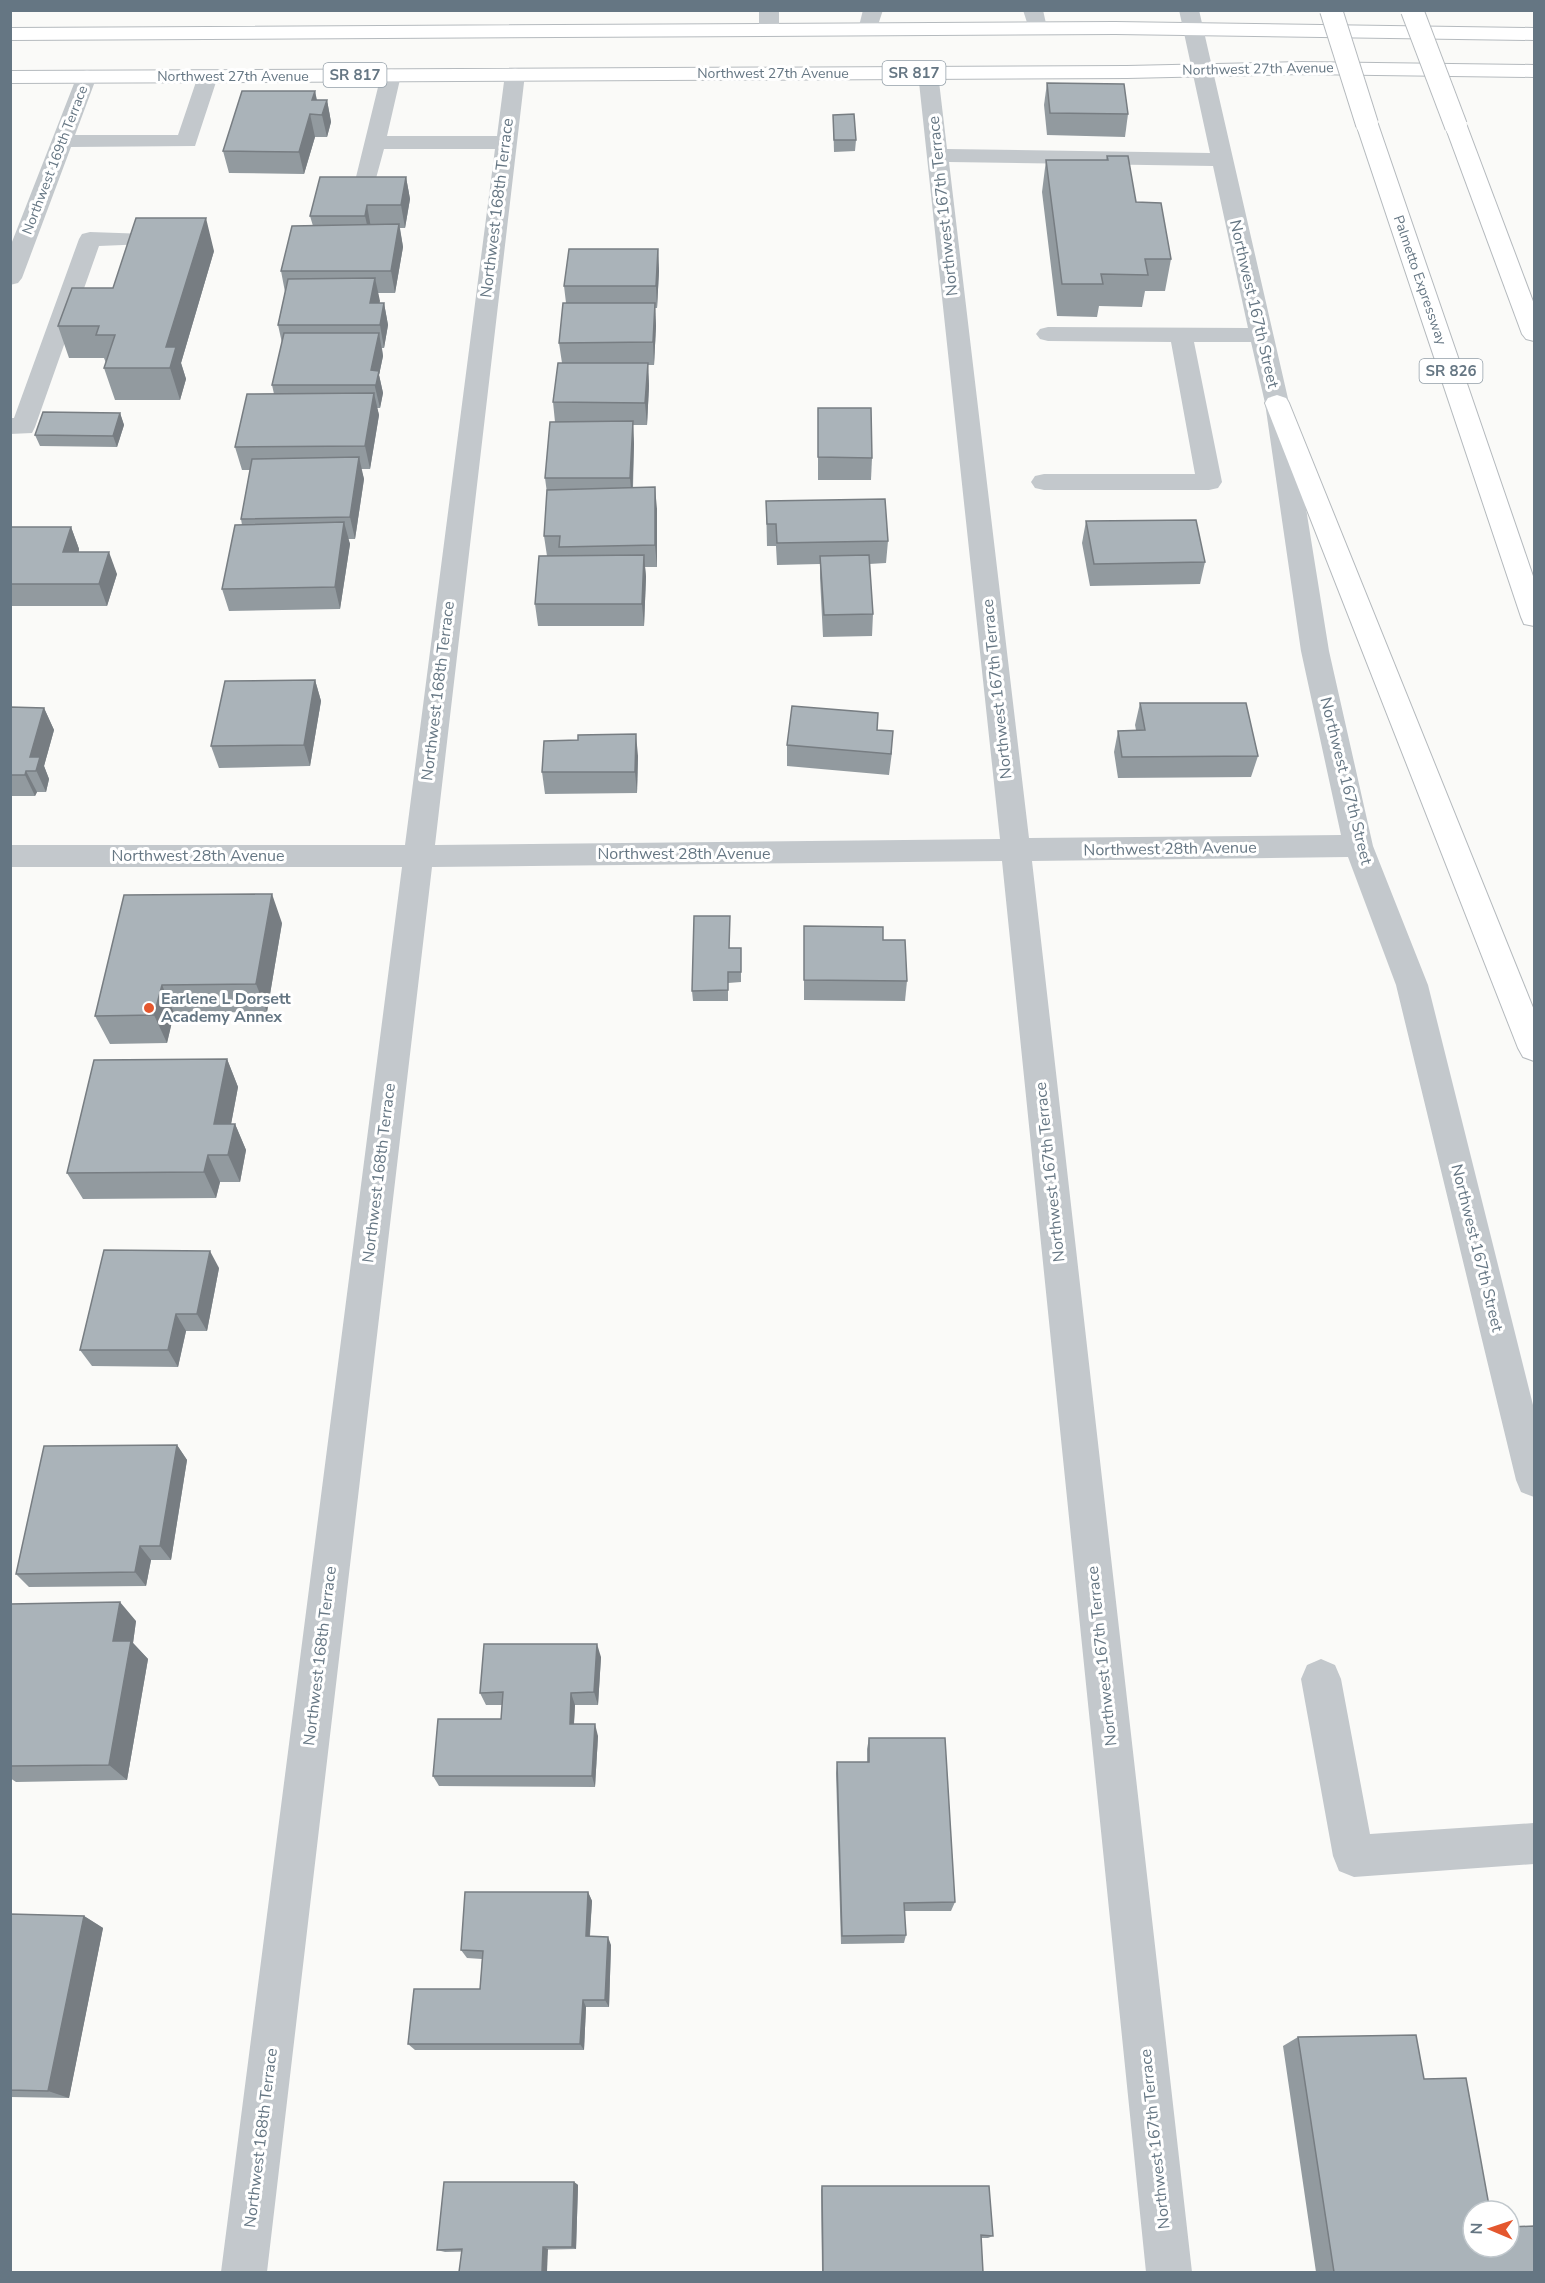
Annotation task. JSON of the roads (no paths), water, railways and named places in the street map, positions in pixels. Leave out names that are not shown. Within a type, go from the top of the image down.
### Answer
[{"type":"main road","name":"Palmetto Expressway","points":[[1331,10],[1367,124],[1534,618]]},
{"type":"main road","points":[[1412,10],[1534,334]]},
{"type":"main road","points":[[10,34],[243,34],[769,21],[1035,19],[1191,20],[1534,34]]},
{"type":"main road","points":[[55,53],[79,34]]},
{"type":"main road","points":[[87,76],[137,55],[174,51],[243,34]]},
{"type":"main road","points":[[10,59],[33,57]]},
{"type":"main road","name":"Northwest 27th Avenue","points":[[10,77],[928,73],[1302,68],[1534,71]]},
{"type":"main road","points":[[1276,403],[1534,1048]]},
{"type":"street","name":"Northwest 167th Street","points":[[1191,20],[1276,403],[1315,651],[1358,846],[1412,986],[1534,1480]]},
{"type":"street","name":"Northwest 167th Terrace","points":[[928,73],[1016,851],[1169,2272]]},
{"type":"street","name":"Northwest 168th Terrace","points":[[244,2272],[515,74]]},
{"type":"street","points":[[366,177],[391,75]]},
{"type":"street","name":"Northwest 169th Terrace","points":[[10,278],[87,76]]},
{"type":"street","points":[[62,141],[187,141],[208,76]]},
{"type":"street","points":[[374,142],[505,143]]},
{"type":"street","points":[[936,155],[1221,160]]},
{"type":"street","points":[[10,426],[23,427],[90,239],[139,239]]},
{"type":"street","points":[[1048,334],[1262,335]]},
{"type":"street","points":[[1044,482],[1209,483],[1181,334]]},
{"type":"street","name":"Northwest 28th Avenue","points":[[10,856],[418,856],[1358,846]]},
{"type":"street","points":[[1321,1679],[1354,1856],[1534,1844]]},
{"type":"place","name":"Earlene L Dorsett Academy Annex","points":[[149,1008]]}]
